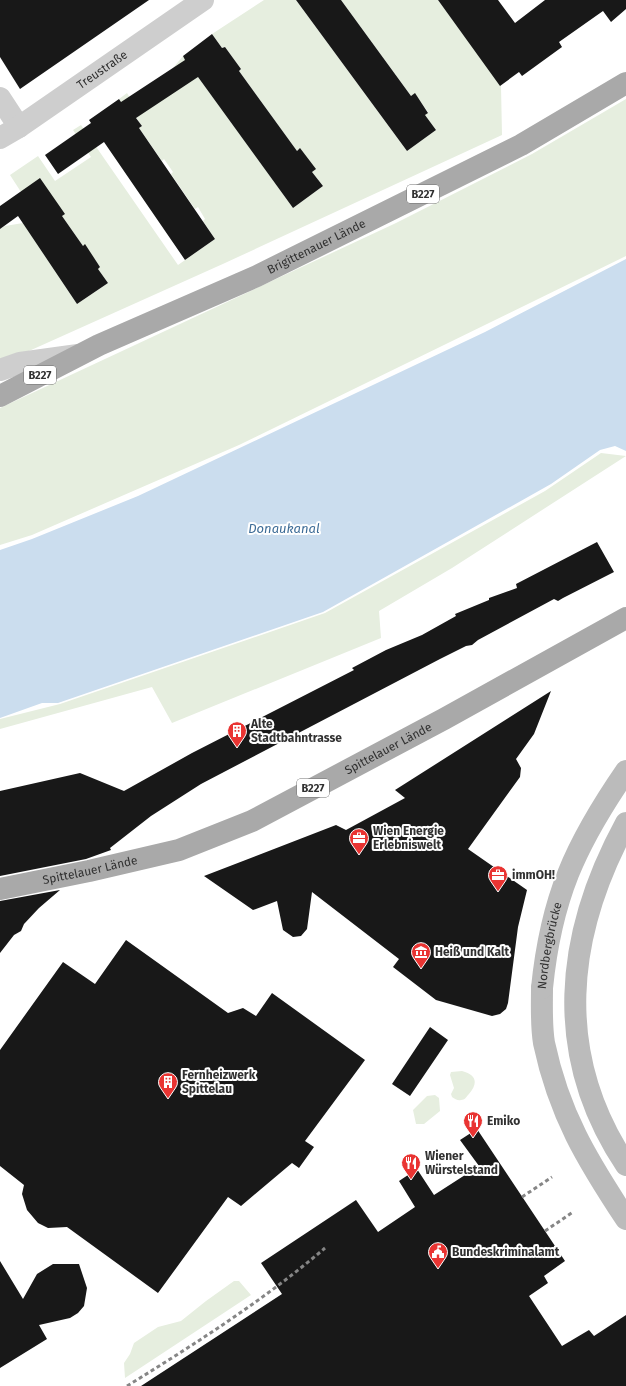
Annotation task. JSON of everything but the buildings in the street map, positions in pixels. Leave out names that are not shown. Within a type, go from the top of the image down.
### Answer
[{"type":"main road","name":"Brigittenauer Lände","points":[[0,396],[81,354],[257,276],[507,152],[626,83]]},
{"type":"main road","name":"Spittelauer Lände","points":[[0,889],[89,871],[179,850],[252,821],[437,722],[626,618]]},
{"type":"main road","name":"Nordbergbrücke","points":[[626,771],[592,824],[562,884],[546,951],[542,988],[544,1041],[560,1100],[571,1128],[586,1156],[626,1219]]},
{"type":"main road","points":[[626,822],[604,867],[580,941],[575,1000],[578,1044],[587,1084],[604,1128],[626,1165]]},
{"type":"street","name":"Treustraße","points":[[0,138],[19,127],[203,0]]},
{"type":"street","points":[[0,98],[19,127]]},
{"type":"street","points":[[0,370],[20,363],[81,354]]},
{"type":"green space","points":[[264,0],[296,0],[407,151],[436,130],[425,115],[428,112],[415,94],[411,96],[341,0],[438,0],[501,86],[502,135],[225,263],[0,364],[0,229],[5,226],[23,223],[77,304],[108,283],[98,269],[100,267],[85,245],[83,246],[62,216],[65,214],[21,192],[10,175],[38,156],[55,181],[91,157],[73,130],[81,125],[178,265],[215,239],[203,221],[205,219],[198,207],[195,209],[171,174],[173,172],[164,159],[162,161],[139,128],[142,126],[133,113],[130,115],[119,99],[127,93],[134,104],[184,86],[173,68],[183,56],[293,208],[323,186],[312,172],[315,169],[300,149],[297,151],[239,71],[241,69],[225,47],[222,48],[212,34]]},
{"type":"green space","points":[[626,99],[626,256],[239,445],[32,535],[0,545],[0,408],[396,223],[532,154]]},
{"type":"green space","points":[[601,453],[626,456],[452,568],[379,611],[381,638],[172,723],[152,687],[0,729],[0,719],[60,704],[325,613],[545,491]]},
{"type":"green space","points":[[462,1071],[471,1075],[475,1083],[472,1090],[465,1098],[459,1100],[452,1097],[451,1094],[454,1088],[450,1075],[451,1072]]},
{"type":"green space","points":[[435,1095],[439,1098],[440,1111],[424,1124],[416,1124],[413,1110],[427,1096]]},
{"type":"green space","points":[[234,1281],[239,1281],[251,1295],[125,1378],[124,1363],[130,1354],[134,1343],[158,1327],[181,1321]]},
{"type":"water","name":"Donaukanal","points":[[626,259],[626,451],[615,446],[600,450],[551,484],[323,612],[58,703],[42,703],[0,718],[0,550],[32,539],[138,496],[485,332]]},
{"type":"railway","points":[[522,1197],[552,1177]]},
{"type":"railway","points":[[545,1231],[573,1212]]},
{"type":"railway","points":[[127,1386],[203,1338],[278,1286],[325,1248]]},
{"type":"place","name":"Alte Stadtbahntrasse","points":[[237,748]]},
{"type":"place","name":"Wien Energie Erlebniswelt","points":[[359,855]]},
{"type":"place","name":"immOH!","points":[[498,892]]},
{"type":"place","name":"Heiß und Kalt","points":[[421,969]]},
{"type":"place","name":"Fernheizwerk Spittelau","points":[[168,1099]]},
{"type":"place","name":"Emiko","points":[[473,1138]]},
{"type":"place","name":"Wiener Würstelstand","points":[[411,1180]]},
{"type":"place","name":"Bundeskriminalamt","points":[[438,1269]]}]
